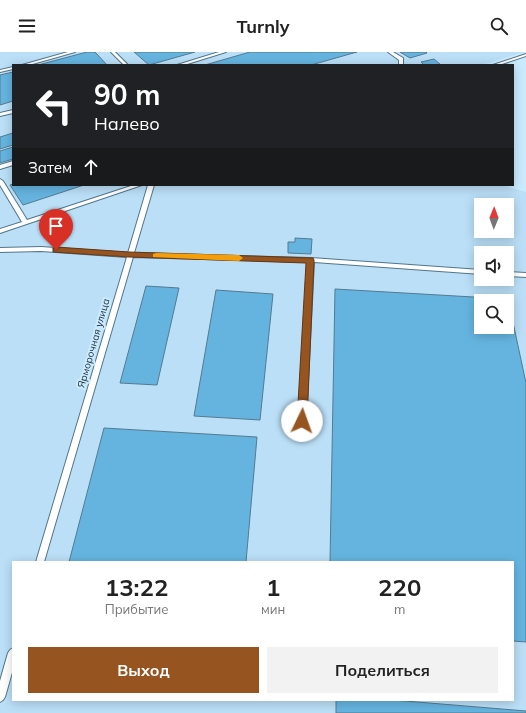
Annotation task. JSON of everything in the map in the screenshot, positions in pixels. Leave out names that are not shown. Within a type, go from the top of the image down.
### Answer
[{"type":"lane","points":[[28,64],[73,52]]},
{"type":"lane","points":[[113,52],[125,64]]},
{"type":"lane","points":[[182,64],[224,52]]},
{"type":"lane","points":[[390,52],[401,59],[401,64]]},
{"type":"lane","points":[[498,64],[526,55]]},
{"type":"lane","points":[[0,71],[12,68]]},
{"type":"lane","points":[[0,115],[12,111]]},
{"type":"lane","points":[[0,167],[12,163]]},
{"type":"lane","points":[[0,181],[26,223]]},
{"type":"lane","points":[[0,231],[136,186]]},
{"type":"lane","name":"Ярморочная улица","points":[[40,561],[129,255],[151,186]]},
{"type":"lane","points":[[0,250],[41,249],[129,255],[310,260],[474,272]]},
{"type":"lane","points":[[302,421],[310,260]]},
{"type":"lane","points":[[514,274],[526,275]]},
{"type":"lane","points":[[0,698],[12,656]]},
{"type":"shaded area","points":[[0,52],[524,52],[485,64],[12,64],[12,186],[505,186],[526,192],[526,713],[0,713]]},
{"type":"building","points":[[87,52],[95,52],[106,64],[42,64]]},
{"type":"building","points":[[134,52],[195,52],[153,64],[148,64]]},
{"type":"building","points":[[250,52],[357,52],[315,64],[208,64]]},
{"type":"building","points":[[400,52],[426,52],[427,53],[410,58]]},
{"type":"building","points":[[434,59],[440,64],[423,64],[421,62]]},
{"type":"building","points":[[12,72],[12,101],[0,105],[0,75]]},
{"type":"building","points":[[12,133],[12,145],[0,149],[0,137]]},
{"type":"building","points":[[12,147],[12,159],[0,163],[0,151]]},
{"type":"building","points":[[12,184],[12,186],[81,186],[23,205],[10,185]]},
{"type":"building","points":[[295,238],[312,239],[311,254],[288,253],[288,242],[295,242]]},
{"type":"building","points":[[146,286],[179,288],[157,385],[120,383]]},
{"type":"building","points":[[335,289],[474,297],[474,334],[514,334],[514,327],[526,383],[526,642],[514,641],[514,561],[330,561]]},
{"type":"building","points":[[216,290],[273,294],[260,420],[194,416]]},
{"type":"building","points":[[104,428],[257,437],[246,561],[69,561]]},
{"type":"building","points":[[336,701],[405,701],[526,711],[526,713],[336,713]]},
{"type":"slow traffic","points":[[156,255],[239,258]]},
{"type":"route","points":[[56,250],[129,255],[310,260],[302,421]]}]
